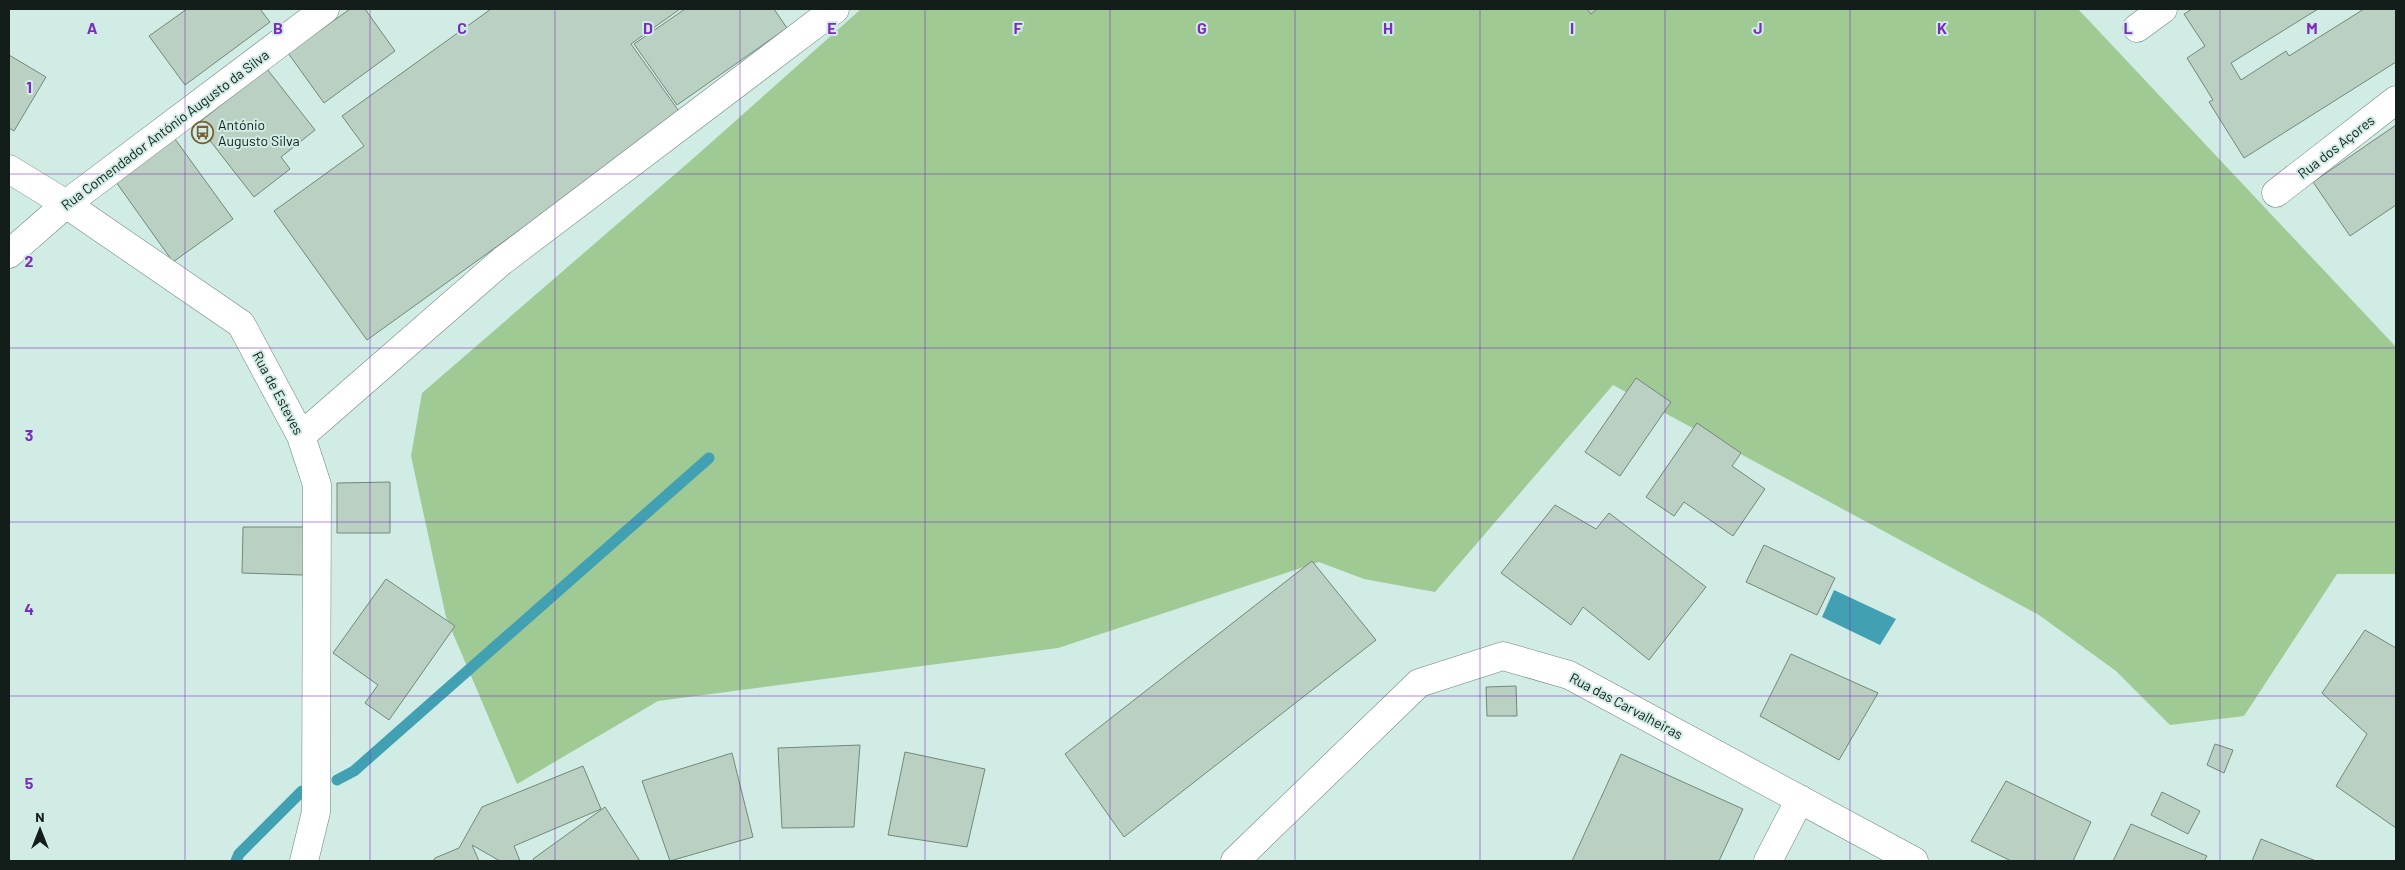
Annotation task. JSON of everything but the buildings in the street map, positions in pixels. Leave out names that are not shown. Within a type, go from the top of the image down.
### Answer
[{"type":"street","name":"Rua Comendador António Augusto da Silva","points":[[9,254],[66,204],[325,9]]},
{"type":"street","points":[[302,436],[502,261],[835,9]]},
{"type":"street","points":[[2137,28],[2163,9]]},
{"type":"street","name":"Rua dos Açores","points":[[2276,193],[2396,100]]},
{"type":"street","name":"Rua de Esteves","points":[[9,169],[66,204],[240,324],[302,436],[317,485],[316,812],[304,861]]},
{"type":"street","name":"Rua das Carvalheiras","points":[[1236,861],[1419,683],[1503,656],[1569,675],[1914,861]]},
{"type":"street","points":[[1768,861],[1800,799]]},
{"type":"green space","points":[[861,9],[2078,9],[2396,347],[2396,574],[2337,574],[2244,716],[2170,725],[2116,671],[2039,615],[1613,385],[1435,592],[1364,579],[1319,562],[1058,648],[658,701],[517,784],[446,617],[411,456],[422,393],[696,156]]},
{"type":"water","points":[[1834,590],[1896,619],[1880,645],[1822,617]]},
{"type":"waterway","points":[[337,780],[354,771],[709,458]]},
{"type":"waterway","points":[[236,861],[239,854],[302,791]]},
{"type":"place","name":"António Augusto Silva","points":[[202,133]]}]
